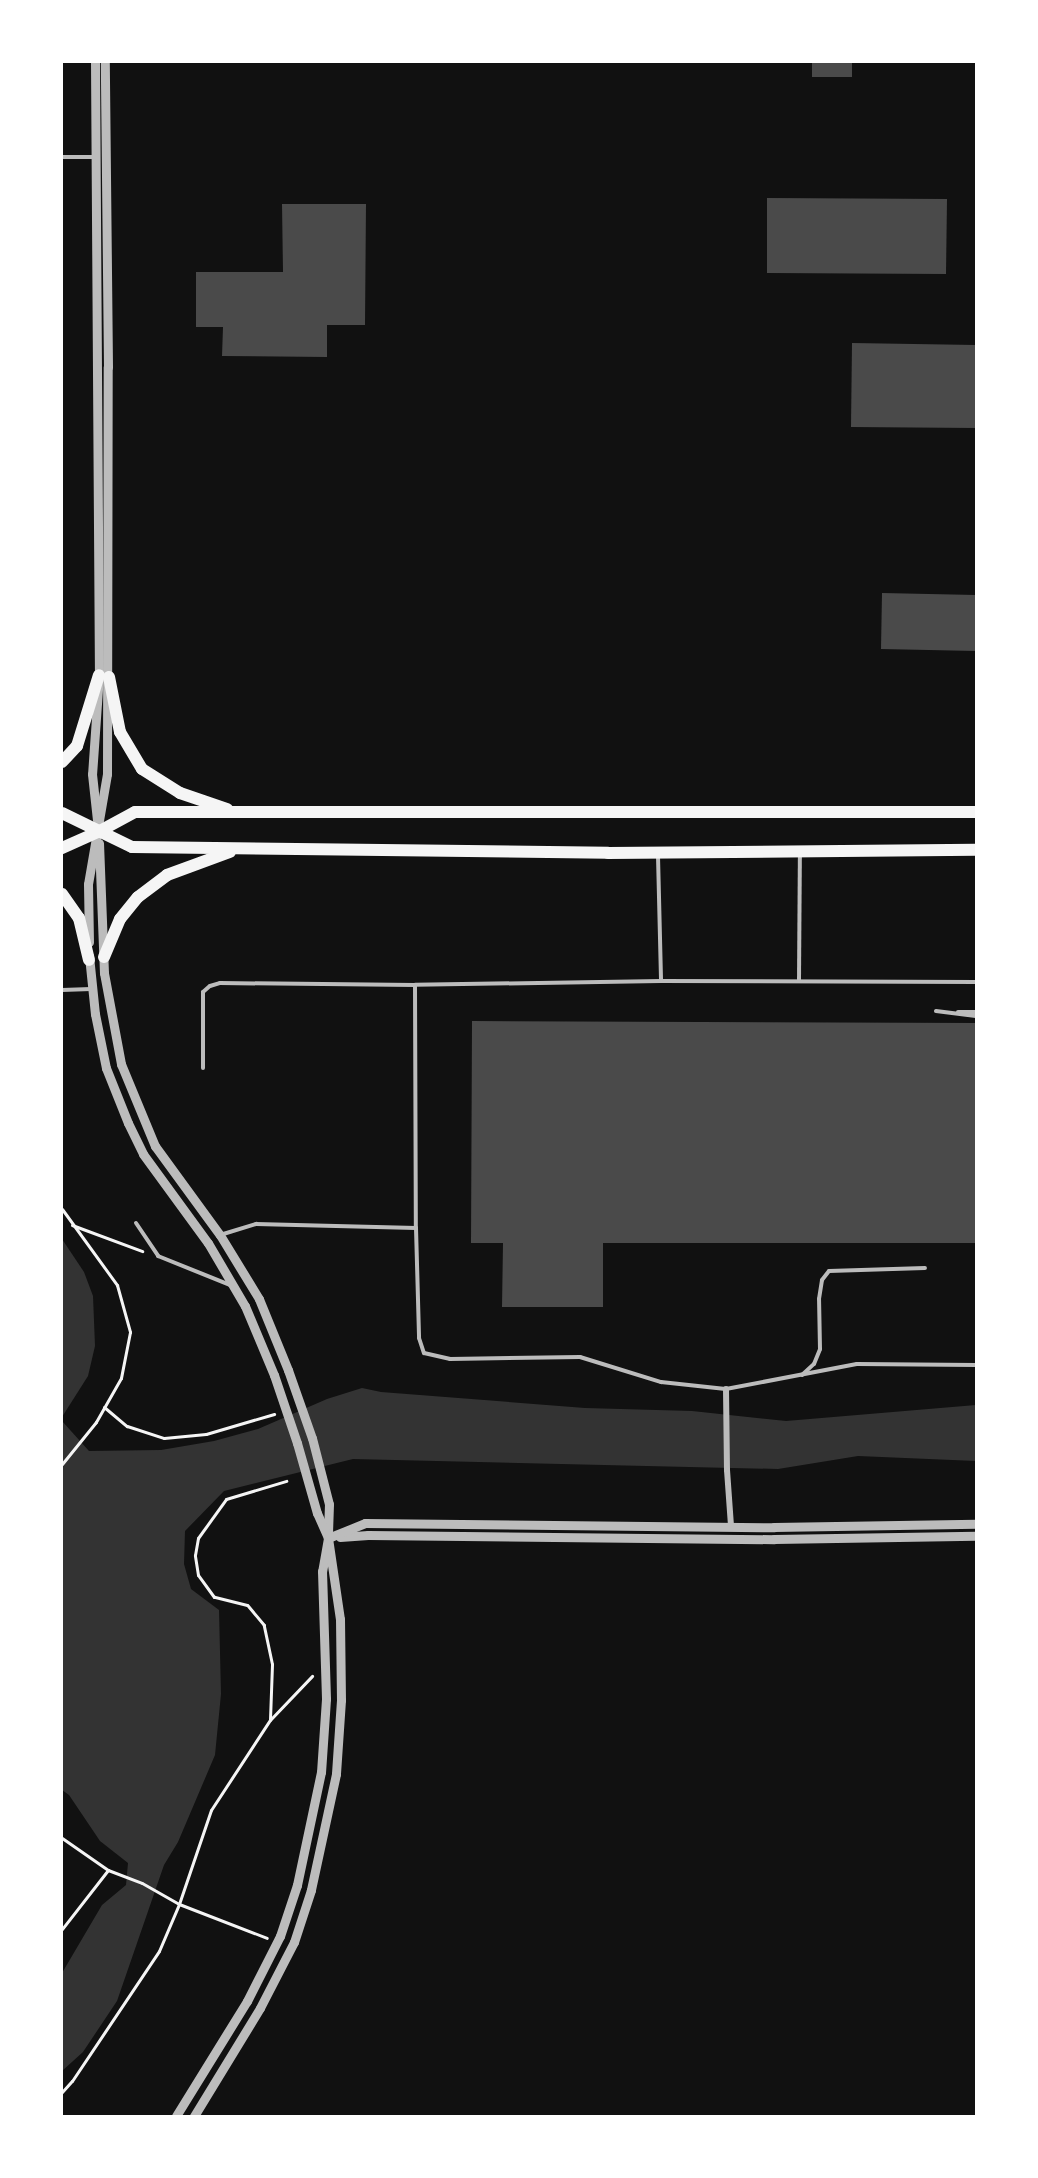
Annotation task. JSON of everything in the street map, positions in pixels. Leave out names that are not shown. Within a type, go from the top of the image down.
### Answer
[{"type":"main road","points":[[62,762],[77,746],[104,676]]},
{"type":"main road","points":[[104,676],[120,732],[142,769],[180,793],[236,813]]},
{"type":"main road","points":[[62,848],[135,812],[975,811]]},
{"type":"main road","points":[[62,813],[132,848],[658,853],[976,850]]},
{"type":"main road","points":[[104,957],[120,919],[138,897],[167,875],[237,849]]},
{"type":"main road","points":[[62,894],[79,918],[89,960]]},
{"type":"street","points":[[95,62],[107,774],[88,884],[91,988],[106,1068],[128,1123],[143,1154],[208,1243],[245,1306],[274,1375],[297,1443],[309,1488],[328,1538],[340,1619],[341,1700],[336,1774],[311,1890],[294,1942],[245,2035],[194,2116]]},
{"type":"street","points":[[105,62],[104,676],[92,774],[98,832],[104,957],[110,1012],[121,1064],[141,1118],[155,1146],[220,1235],[259,1299],[288,1370],[326,1486],[329,1504],[328,1538],[322,1571],[326,1662],[321,1772],[297,1886],[276,1943],[224,2042],[177,2116]]},
{"type":"street","points":[[726,1389],[727,1470],[731,1526]]},
{"type":"street","points":[[328,1538],[365,1523],[731,1526],[976,1524]]},
{"type":"street","points":[[328,1538],[368,1535],[774,1539],[976,1536]]},
{"type":"lane","points":[[62,157],[97,158]]},
{"type":"lane","points":[[799,981],[800,852]]},
{"type":"lane","points":[[658,853],[661,981]]},
{"type":"lane","points":[[203,1068],[203,992],[210,986],[220,983],[415,985],[661,981],[976,982]]},
{"type":"lane","points":[[415,985],[416,1228],[419,1338],[424,1353],[450,1359],[580,1357],[661,1382],[726,1389],[857,1364],[976,1365]]},
{"type":"lane","points":[[62,990],[91,988]]},
{"type":"lane","points":[[976,1014],[936,1011],[976,1014]]},
{"type":"lane","points":[[136,1223],[158,1256],[233,1286]]},
{"type":"lane","points":[[220,1235],[256,1224],[416,1228]]},
{"type":"lane","points":[[802,1376],[814,1364],[820,1349],[819,1299],[822,1280],[829,1271],[925,1269]]},
{"type":"path","points":[[62,1209],[117,1285],[130,1332],[121,1378],[96,1422],[62,1464]]},
{"type":"path","points":[[72,1225],[158,1256]]},
{"type":"path","points":[[104,1407],[127,1426],[164,1438],[206,1434],[276,1414]]},
{"type":"path","points":[[270,1720],[272,1664],[264,1625],[247,1605],[213,1597],[198,1575],[195,1555],[198,1538],[225,1499],[286,1481]]},
{"type":"path","points":[[62,2091],[72,2080],[159,1951],[179,1904],[211,1810],[270,1720],[326,1662]]},
{"type":"path","points":[[62,1838],[108,1870],[142,1883],[179,1904],[259,1933],[276,1943]]},
{"type":"path","points":[[62,1929],[108,1870]]},
{"type":"shaded area","points":[[62,1239],[84,1272],[93,1296],[95,1346],[88,1376],[62,1417]]},
{"type":"shaded area","points":[[362,1388],[381,1392],[585,1408],[692,1411],[786,1421],[976,1405],[976,1461],[858,1456],[778,1469],[353,1459],[224,1491],[185,1531],[184,1564],[191,1589],[219,1610],[221,1694],[215,1755],[178,1842],[164,1865],[117,2001],[83,2052],[62,2071],[62,1973],[102,1905],[126,1885],[128,1863],[100,1841],[69,1795],[62,1790],[62,1421],[89,1451],[161,1450],[214,1441],[258,1429],[327,1399]]},
{"type":"building","points":[[812,62],[852,62],[852,77],[812,77]]},
{"type":"building","points":[[767,198],[947,199],[946,274],[767,273]]},
{"type":"building","points":[[282,204],[366,204],[365,325],[327,325],[327,357],[222,356],[223,327],[196,327],[196,272],[283,272]]},
{"type":"building","points":[[852,343],[976,345],[976,428],[851,427]]},
{"type":"building","points":[[882,593],[976,595],[976,651],[881,649]]},
{"type":"building","points":[[472,1021],[976,1023],[976,1243],[603,1243],[603,1307],[502,1307],[503,1243],[471,1243]]}]
